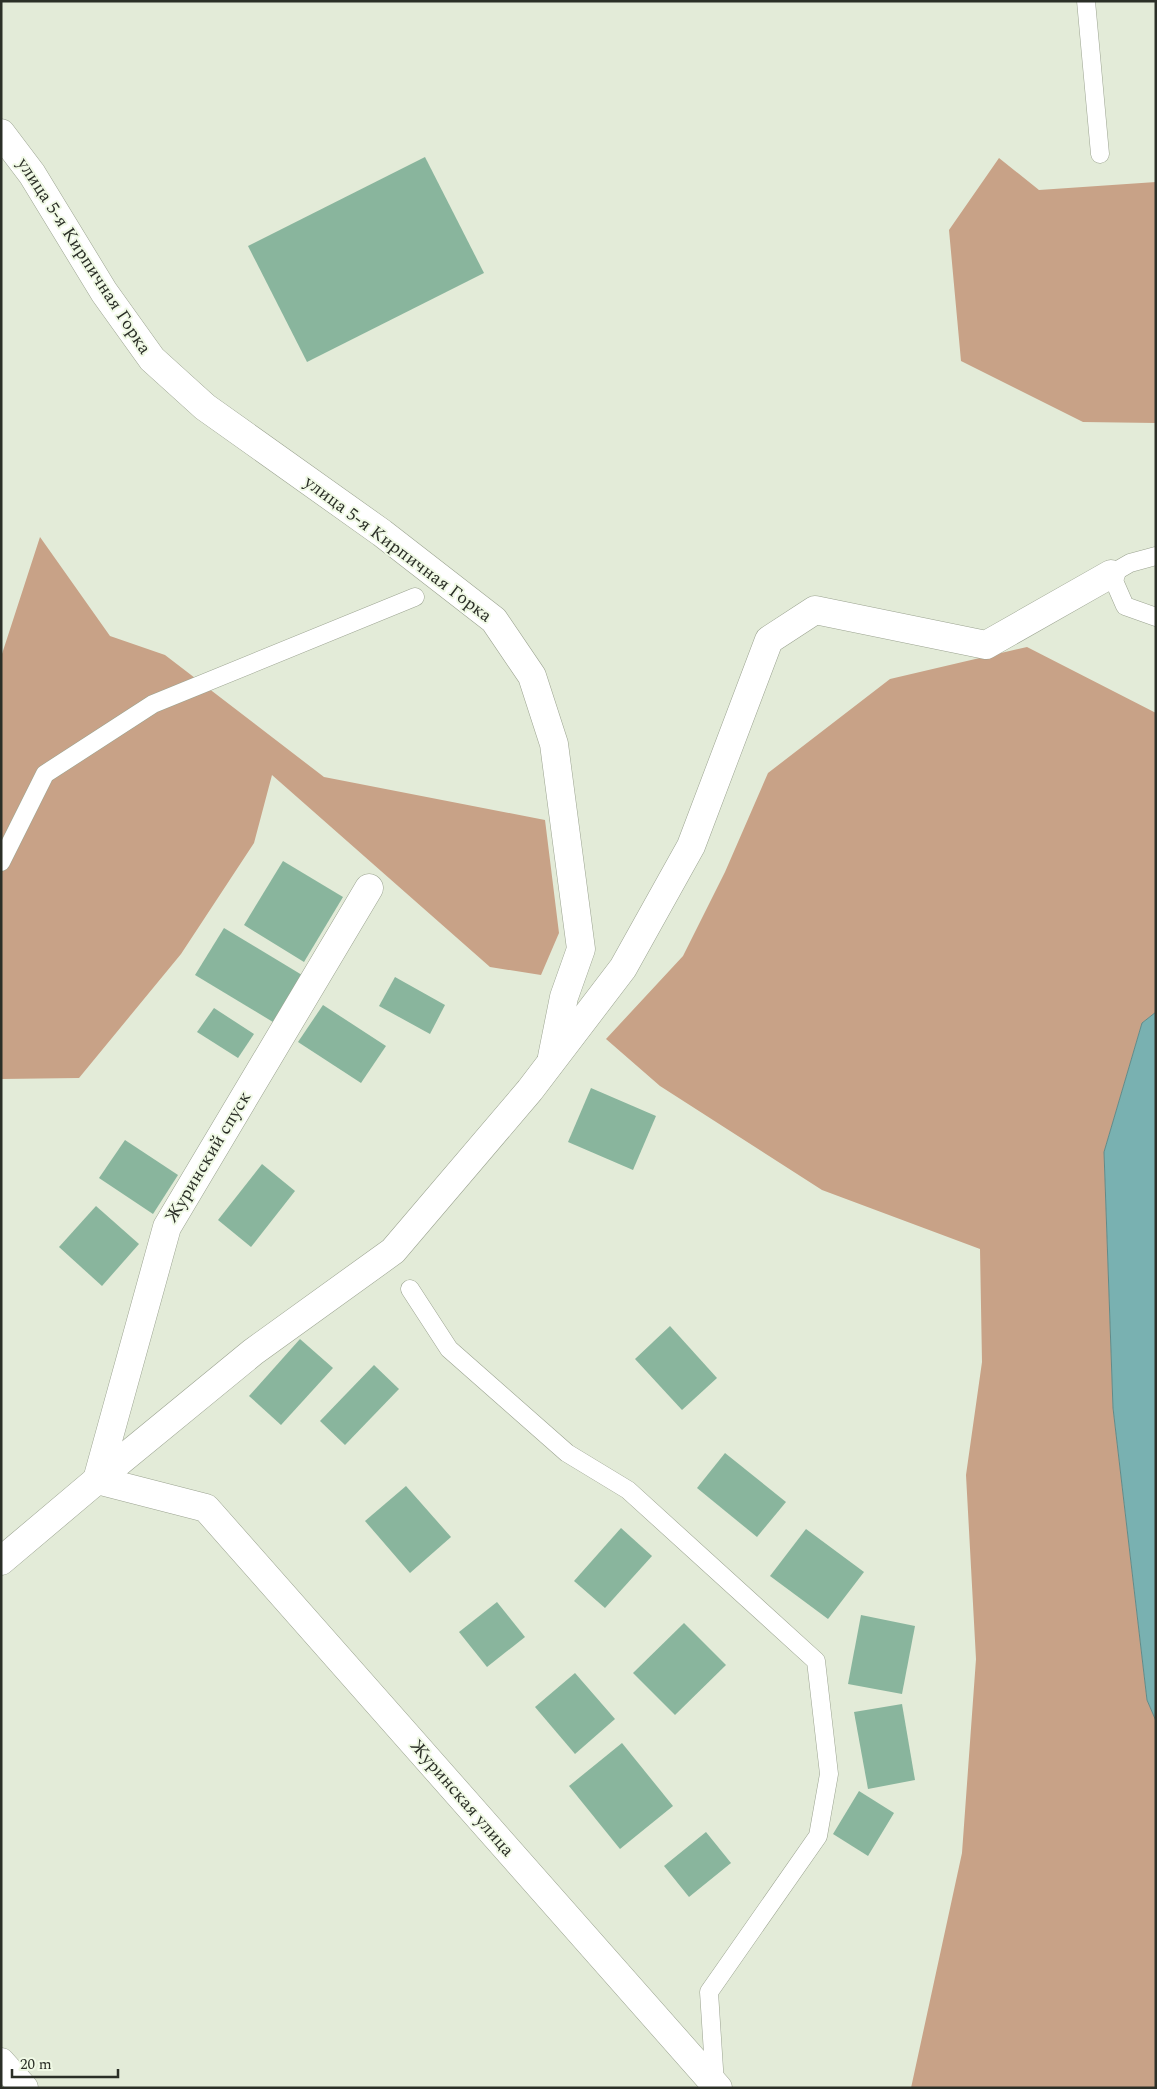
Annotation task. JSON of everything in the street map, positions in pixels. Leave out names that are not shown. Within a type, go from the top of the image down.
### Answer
[{"type":"street","name":"улица 5-я Кирпичная Горка","points":[[1,133],[32,174],[104,292],[152,359],[205,408],[382,533],[494,620],[532,676],[554,744],[581,949],[564,997],[550,1063]]},
{"type":"street","points":[[1,1560],[253,1352],[393,1251],[530,1090],[623,968],[691,846],[769,640],[814,610],[986,645],[1111,574]]},
{"type":"street","name":"Журинский спуск","points":[[97,1480],[167,1227],[369,888]]},
{"type":"street","name":"Журинская улица","points":[[97,1480],[206,1508],[716,2086]]},
{"type":"street","points":[[1,2062],[24,2088]]},
{"type":"lane","points":[[1086,1],[1100,154]]},
{"type":"lane","points":[[1156,556],[1130,563],[1111,574],[1125,606],[1156,617]]},
{"type":"lane","points":[[1,862],[45,774],[152,704],[415,598]]},
{"type":"lane","points":[[410,1289],[449,1349],[567,1453],[628,1490],[816,1661],[830,1774],[818,1836],[709,1992],[716,2086]]},
{"type":"shaded area","points":[[999,158],[1039,190],[1156,182],[1156,423],[1083,422],[961,361],[949,230]]},
{"type":"shaded area","points":[[40,537],[110,636],[165,655],[324,777],[545,820],[559,933],[541,975],[490,967],[272,775],[254,843],[181,954],[79,1078],[1,1079],[1,657]]},
{"type":"shaded area","points":[[1027,647],[1156,713],[1156,1012],[1142,1023],[1104,1152],[1113,1408],[1147,1700],[1156,1721],[1156,2088],[911,2088],[962,1853],[976,1659],[966,1475],[982,1362],[980,1249],[822,1190],[660,1086],[606,1039],[683,956],[725,872],[768,773],[890,679]]},
{"type":"water","points":[[1156,1012],[1156,1721],[1147,1700],[1113,1408],[1104,1152],[1142,1023]]},
{"type":"building","points":[[425,157],[484,273],[307,362],[248,246]]},
{"type":"building","points":[[283,861],[343,897],[304,962],[244,925]]},
{"type":"building","points":[[224,928],[302,975],[273,1022],[195,975]]},
{"type":"building","points":[[395,977],[445,1005],[430,1034],[379,1006]]},
{"type":"building","points":[[323,1005],[386,1046],[361,1083],[298,1042]]},
{"type":"building","points":[[214,1008],[254,1034],[238,1058],[197,1032]]},
{"type":"building","points":[[591,1088],[656,1116],[633,1170],[568,1142]]},
{"type":"building","points":[[125,1140],[178,1175],[153,1214],[99,1178]]},
{"type":"building","points":[[262,1164],[295,1191],[251,1247],[218,1220]]},
{"type":"building","points":[[96,1206],[139,1244],[102,1286],[59,1247]]},
{"type":"building","points":[[670,1326],[717,1378],[682,1410],[635,1359]]},
{"type":"building","points":[[300,1339],[333,1368],[281,1425],[249,1396]]},
{"type":"building","points":[[374,1365],[399,1389],[345,1445],[320,1421]]},
{"type":"building","points":[[725,1453],[786,1502],[757,1537],[697,1488]]},
{"type":"building","points":[[406,1486],[451,1537],[410,1573],[365,1521]]},
{"type":"building","points":[[621,1528],[652,1556],[605,1608],[574,1581]]},
{"type":"building","points":[[806,1529],[864,1572],[828,1619],[770,1576]]},
{"type":"building","points":[[497,1602],[525,1637],[487,1667],[459,1632]]},
{"type":"building","points":[[861,1615],[915,1626],[902,1694],[848,1684]]},
{"type":"building","points":[[684,1623],[726,1665],[675,1715],[633,1673]]},
{"type":"building","points":[[575,1673],[615,1719],[575,1754],[535,1707]]},
{"type":"building","points":[[902,1704],[915,1780],[868,1789],[854,1712]]},
{"type":"building","points":[[622,1743],[673,1806],[620,1849],[569,1786]]},
{"type":"building","points":[[859,1791],[894,1813],[868,1856],[833,1834]]},
{"type":"building","points":[[706,1832],[731,1863],[689,1897],[664,1866]]}]
